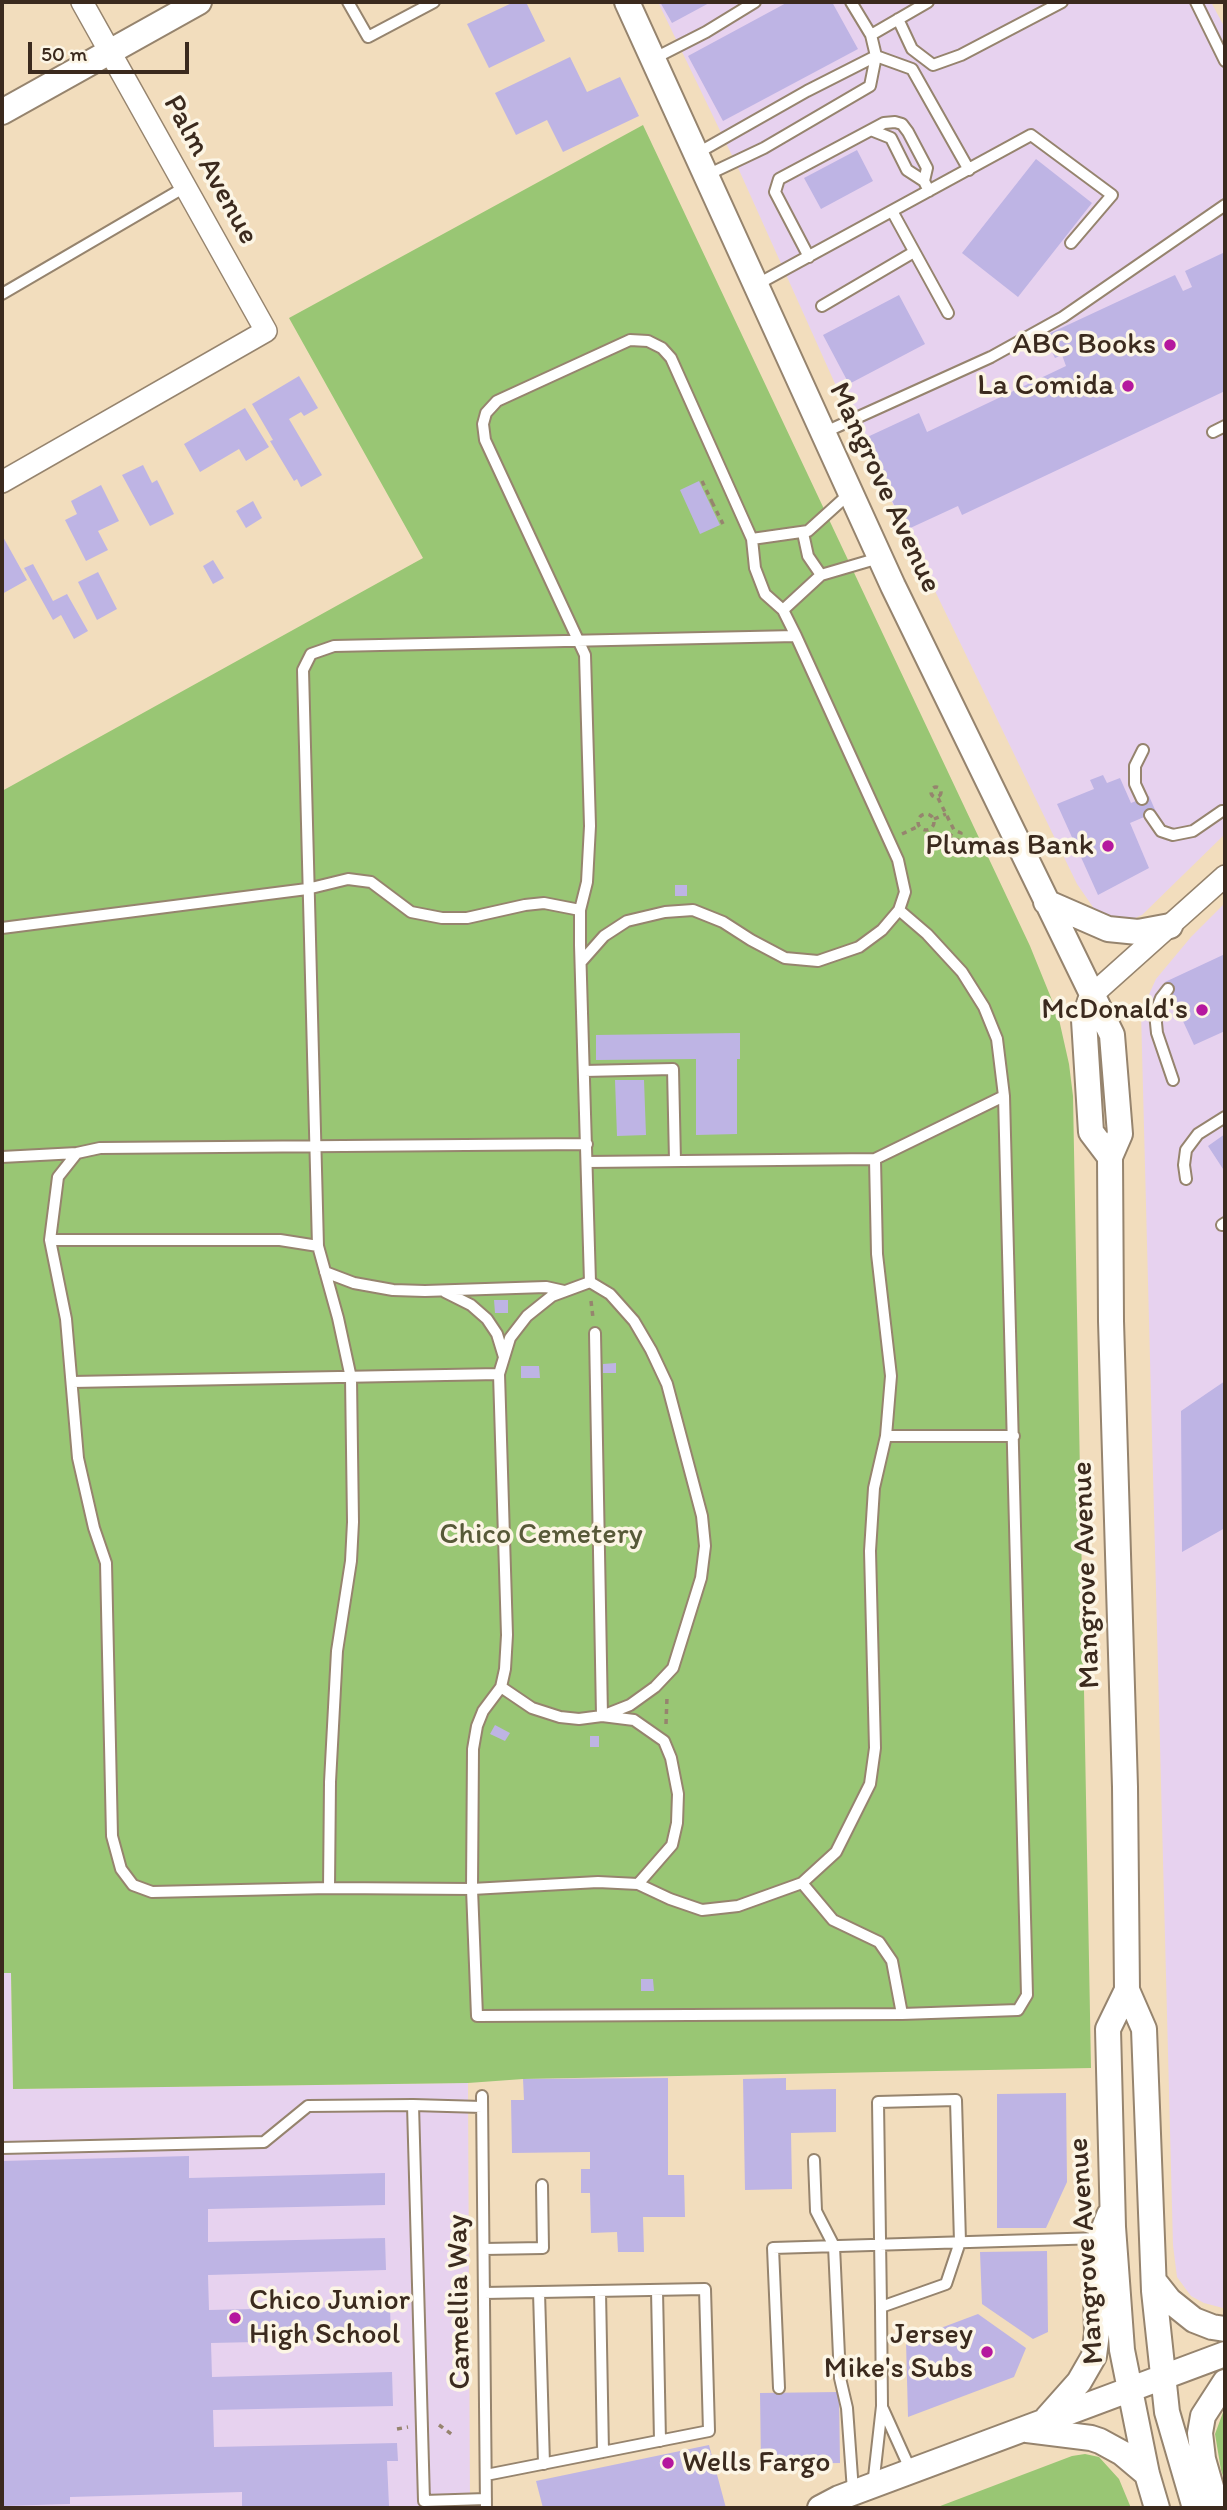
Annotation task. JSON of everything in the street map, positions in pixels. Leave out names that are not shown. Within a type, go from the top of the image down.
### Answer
[{"type":"street","name":"Palm Avenue","points":[[2,482],[266,331],[82,2]]},
{"type":"street","points":[[2,113],[199,2]]},
{"type":"street","name":"Mangrove Avenue","points":[[627,2],[880,558],[1092,995],[1084,1020],[1091,1132],[1110,1157],[1111,1321],[1125,1787],[1127,1990],[1144,2029],[1154,2281],[1167,2412],[1208,2506]]},
{"type":"street","points":[[1092,995],[1225,876]]},
{"type":"street","points":[[1046,902],[1108,929],[1138,932],[1170,926]]},
{"type":"street","name":"Mangrove Avenue","points":[[1127,1990],[1108,2029],[1112,2208],[1122,2350],[1147,2474],[1157,2508]]},
{"type":"street","points":[[1034,2425],[1079,2382],[1094,2356],[1097,2333],[1095,2251],[1112,2208]]},
{"type":"street","points":[[1154,2281],[1168,2300],[1194,2320],[1225,2329]]},
{"type":"street","points":[[820,2508],[863,2489],[1225,2354]]},
{"type":"street","points":[[1208,2506],[1200,2433],[1203,2416],[1225,2382]]},
{"type":"street","points":[[1034,2425],[1091,2438],[1122,2453],[1147,2474]]},
{"type":"lane","points":[[348,2],[368,37],[434,2]]},
{"type":"lane","points":[[653,59],[706,32],[755,2]]},
{"type":"lane","points":[[701,164],[764,148],[870,86],[876,56],[871,35],[851,2]]},
{"type":"lane","points":[[871,35],[928,2]]},
{"type":"lane","points":[[898,19],[912,50],[933,65],[961,55],[1062,2]]},
{"type":"lane","points":[[1196,2],[1225,61]]},
{"type":"lane","points":[[701,164],[807,91],[876,56],[912,69],[969,170]]},
{"type":"lane","points":[[809,257],[775,192],[779,179],[884,123],[895,122],[902,124],[927,169],[926,186]]},
{"type":"lane","points":[[872,130],[891,138],[907,170],[926,186]]},
{"type":"lane","points":[[756,285],[892,211],[926,186],[969,170],[1031,135],[1112,195],[1072,243]]},
{"type":"lane","points":[[2,294],[185,187]]},
{"type":"lane","points":[[824,433],[991,357],[1063,317],[1225,205]]},
{"type":"lane","points":[[892,211],[948,313]]},
{"type":"lane","points":[[822,306],[914,252]]},
{"type":"lane","points":[[581,962],[604,936],[627,921],[665,912],[693,911],[723,922],[785,958],[818,961],[859,947],[882,930],[899,911],[905,892],[898,860],[796,636],[783,610],[765,594],[755,568],[752,539],[671,358],[662,348],[648,341],[630,340],[497,401],[486,413],[483,424],[485,440],[585,655],[590,826],[587,882],[580,910],[581,962],[584,1071],[587,1144],[590,1282]]},
{"type":"lane","points":[[1213,432],[1225,426]]},
{"type":"lane","points":[[752,539],[803,533],[816,525],[850,493]]},
{"type":"lane","points":[[803,533],[808,556],[821,575]]},
{"type":"lane","points":[[783,610],[821,575],[880,558]]},
{"type":"lane","points":[[329,1888],[330,1783],[337,1651],[352,1548],[351,1378],[341,1328],[318,1245],[303,670],[311,654],[334,646],[796,636]]},
{"type":"lane","points":[[1142,799],[1135,784],[1135,766],[1143,750]]},
{"type":"lane","points":[[1150,815],[1161,831],[1173,835],[1193,831],[1222,811]]},
{"type":"lane","points":[[2,928],[307,889],[348,879],[371,882],[411,912],[442,918],[467,918],[544,903],[580,910]]},
{"type":"lane","points":[[590,1282],[552,1296],[527,1316],[510,1338],[499,1374],[507,1635],[501,1687],[483,1711],[477,1726],[472,1783],[472,1889],[477,2017],[902,2014],[1018,2010],[1027,1995],[1004,1096],[997,1040],[984,1007],[962,972],[927,934],[899,911]]},
{"type":"lane","points":[[1168,989],[1155,1013],[1157,1033],[1173,1080]]},
{"type":"lane","points":[[584,1071],[673,1069],[675,1161]]},
{"type":"lane","points":[[587,1162],[875,1159],[1004,1096]]},
{"type":"lane","points":[[1186,1180],[1186,1150],[1198,1134],[1225,1117]]},
{"type":"lane","points":[[2,1157],[77,1153],[100,1148],[587,1144]]},
{"type":"lane","points":[[77,1153],[58,1177],[50,1240],[66,1319],[78,1458],[94,1528],[106,1563],[112,1836],[121,1869],[133,1885],[152,1892],[329,1888],[472,1889],[598,1882],[638,1884],[702,1910],[738,1906],[802,1882],[836,1852],[870,1784],[875,1748],[870,1551],[874,1488],[886,1436],[891,1376],[877,1254],[875,1159]]},
{"type":"lane","points":[[50,1240],[280,1240],[318,1245]]},
{"type":"lane","points":[[325,1272],[354,1283],[394,1290],[546,1287],[566,1291]]},
{"type":"lane","points":[[501,1687],[532,1708],[560,1717],[579,1719],[602,1716],[630,1705],[655,1688],[673,1668],[701,1578],[705,1546],[702,1516],[667,1384],[634,1321],[610,1294],[590,1282]]},
{"type":"lane","points":[[443,1291],[471,1305],[487,1319],[498,1334],[504,1357]]},
{"type":"lane","points":[[594,1334],[602,1716]]},
{"type":"lane","points":[[72,1382],[499,1374]]},
{"type":"lane","points":[[886,1436],[1014,1436]]},
{"type":"lane","points":[[602,1716],[634,1720],[664,1741],[671,1758],[678,1794],[677,1822],[671,1845],[638,1884]]},
{"type":"lane","points":[[802,1882],[833,1920],[879,1942],[892,1961],[902,2014]]},
{"type":"lane","points":[[863,2489],[882,2406],[878,2102],[956,2100],[960,2242],[946,2284],[881,2307]]},
{"type":"lane","name":"Camellia Way","points":[[413,2105],[482,2101],[486,2504]]},
{"type":"lane","points":[[2,2148],[264,2141],[308,2106],[413,2105],[424,2501],[486,2504]]},
{"type":"lane","points":[[814,2161],[816,2211],[834,2246],[840,2378],[863,2489]]},
{"type":"lane","points":[[484,2249],[543,2248],[542,2185]]},
{"type":"lane","points":[[779,2388],[773,2248],[1100,2238]]},
{"type":"lane","points":[[484,2293],[705,2289],[709,2431],[486,2475]]},
{"type":"lane","points":[[657,2290],[660,2441]]},
{"type":"lane","points":[[600,2291],[603,2452]]},
{"type":"lane","points":[[539,2292],[544,2464]]},
{"type":"lane","points":[[882,2406],[911,2471]]},
{"type":"path","points":[[712,502],[723,524]]},
{"type":"path","points":[[938,797],[954,830]]},
{"type":"path","points":[[926,814],[934,819],[934,824],[928,830],[919,826],[918,821],[926,814]]},
{"type":"path","points":[[934,819],[946,814]]},
{"type":"path","points":[[590,1282],[594,1334]]},
{"type":"path","points":[[671,1758],[666,1715],[667,1692],[673,1668]]},
{"type":"shaded area","points":[[658,2],[1211,2],[1225,28],[1225,834],[1142,915],[1128,921],[1111,919],[1095,910],[1077,884],[841,397],[739,170]]},
{"type":"shaded area","points":[[1225,903],[1223,2308],[1191,2296],[1177,2277],[1173,2245],[1141,1012],[1156,979],[1191,937]]},
{"type":"shaded area","name":"Chico Junior High School","points":[[2,1973],[11,1973],[13,2089],[468,2083],[470,2508],[2,2508]]},
{"type":"green space","name":"Chico Cemetery","points":[[643,125],[1030,946],[1058,1015],[1073,1096],[1091,2068],[523,2079],[468,2083],[13,2089],[11,1973],[2,1973],[2,791],[423,558],[289,318]]},
{"type":"green space","points":[[1225,2407],[1225,2482],[1215,2434]]},
{"type":"green space","points":[[1085,2454],[1099,2457],[1119,2479],[1131,2508],[935,2508],[1072,2456]]},
{"type":"building","points":[[514,2],[526,2],[545,41],[489,68],[467,24]]},
{"type":"building","points":[[660,2],[711,2],[672,23]]},
{"type":"building","points":[[788,2],[832,2],[858,49],[723,121],[688,56]]},
{"type":"building","points":[[570,57],[587,92],[620,77],[639,116],[563,152],[547,120],[516,135],[495,93]]},
{"type":"building","points":[[857,150],[873,181],[821,209],[804,178]]},
{"type":"building","points":[[1036,159],[1092,203],[1018,297],[962,253]]},
{"type":"building","points":[[1225,252],[1225,391],[962,515],[958,506],[906,530],[863,439],[919,413],[927,432],[1066,366],[1062,355],[1055,358],[1044,336],[1175,275],[1183,291],[1192,287],[1185,271]]},
{"type":"building","points":[[899,295],[925,344],[849,384],[823,335]]},
{"type":"building","points":[[299,376],[318,408],[304,416],[301,412],[289,419],[322,475],[301,487],[297,479],[294,481],[270,441],[273,440],[252,404]]},
{"type":"building","points":[[245,408],[269,447],[246,461],[239,449],[200,472],[184,444]]},
{"type":"building","points":[[143,465],[152,483],[157,480],[174,514],[150,526],[122,475]]},
{"type":"building","points":[[699,481],[720,525],[700,534],[680,490]]},
{"type":"building","points":[[101,485],[119,521],[98,531],[108,550],[86,561],[65,520],[77,514],[71,501]]},
{"type":"building","points":[[253,501],[262,518],[246,528],[236,511]]},
{"type":"building","points":[[2,535],[27,580],[2,594]]},
{"type":"building","points":[[213,560],[224,578],[213,584],[203,566]]},
{"type":"building","points":[[33,564],[53,601],[67,594],[88,631],[74,639],[61,615],[53,620],[24,568]]},
{"type":"building","points":[[98,572],[117,609],[97,620],[78,582]]},
{"type":"building","name":"Plumas Bank","points":[[1103,775],[1107,783],[1120,778],[1131,803],[1149,796],[1156,812],[1130,823],[1149,868],[1098,895],[1057,804],[1094,789],[1090,780]]},
{"type":"building","points":[[675,885],[687,885],[687,896],[675,896]]},
{"type":"building","name":"McDonald's","points":[[1225,954],[1225,1031],[1194,1045],[1165,982]]},
{"type":"building","points":[[740,1033],[740,1059],[737,1059],[737,1134],[696,1135],[696,1059],[596,1060],[596,1035]]},
{"type":"building","points":[[615,1080],[644,1080],[646,1135],[617,1136]]},
{"type":"building","points":[[1225,1134],[1225,1172],[1208,1146]]},
{"type":"building","points":[[494,1300],[508,1300],[508,1313],[495,1313]]},
{"type":"building","points":[[616,1363],[616,1373],[603,1373],[603,1364]]},
{"type":"building","points":[[521,1366],[539,1366],[540,1378],[521,1378]]},
{"type":"building","points":[[1225,1381],[1225,1528],[1182,1552],[1181,1411]]},
{"type":"building","points":[[495,1725],[510,1733],[505,1741],[490,1734]]},
{"type":"building","points":[[590,1736],[599,1736],[599,1747],[590,1747]]},
{"type":"building","points":[[641,1979],[653,1979],[654,1991],[641,1991]]},
{"type":"building","points":[[668,2078],[668,2175],[684,2175],[685,2217],[643,2217],[644,2252],[618,2252],[617,2232],[591,2233],[590,2193],[581,2193],[581,2169],[590,2169],[590,2152],[512,2153],[511,2100],[524,2100],[523,2079]]},
{"type":"building","points":[[786,2078],[786,2090],[836,2089],[836,2132],[791,2133],[792,2189],[745,2190],[743,2079]]},
{"type":"building","points":[[1066,2093],[1067,2182],[1046,2228],[997,2228],[997,2094]]},
{"type":"building","points":[[189,2156],[189,2178],[385,2173],[385,2205],[208,2209],[208,2242],[385,2238],[386,2270],[208,2275],[209,2310],[390,2306],[391,2339],[211,2343],[212,2377],[392,2372],[393,2406],[213,2410],[214,2447],[397,2443],[398,2461],[387,2461],[389,2506],[242,2508],[242,2492],[70,2497],[70,2504],[2,2506],[2,2161]]},
{"type":"building","points":[[1047,2251],[1048,2332],[1033,2339],[982,2304],[980,2252]]},
{"type":"building","points":[[978,2314],[1026,2348],[1014,2377],[908,2417],[906,2341]]},
{"type":"building","points":[[839,2392],[840,2463],[761,2464],[760,2393]]},
{"type":"building","name":"Wells Fargo","points":[[709,2445],[726,2508],[543,2508],[536,2481]]},
{"type":"place","name":"ABC Books","points":[[1170,345]]},
{"type":"place","name":"La Comida","points":[[1128,386]]},
{"type":"place","name":"Plumas Bank","points":[[1108,846]]},
{"type":"place","name":"McDonald's","points":[[1202,1010]]},
{"type":"place","name":"Chico Junior High School","points":[[235,2318]]},
{"type":"place","name":"Jersey Mike's Subs","points":[[987,2352]]},
{"type":"place","name":"Wells Fargo","points":[[668,2463]]}]
